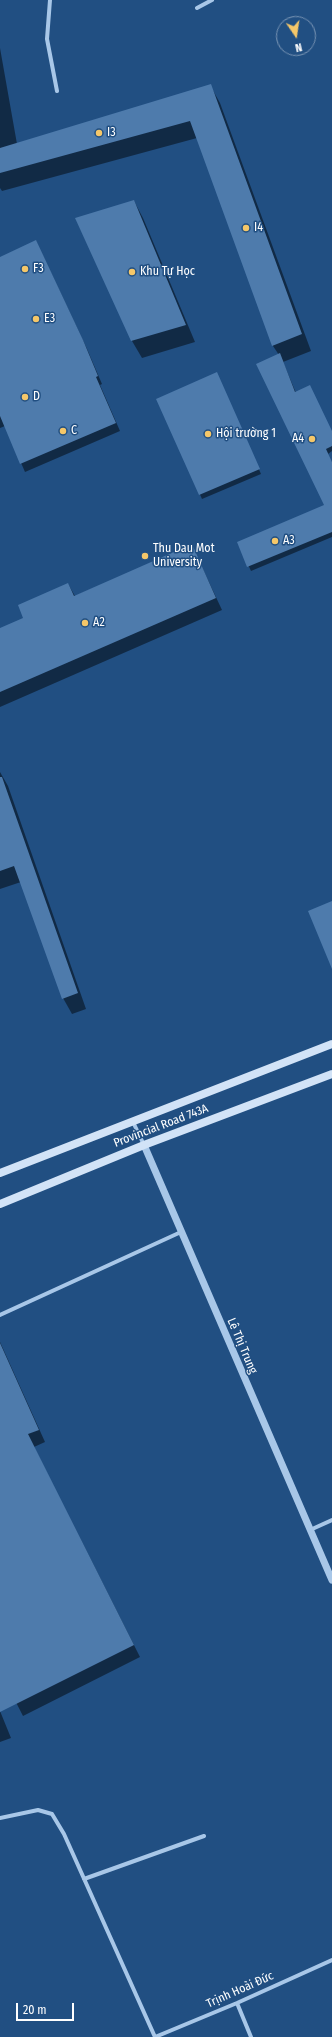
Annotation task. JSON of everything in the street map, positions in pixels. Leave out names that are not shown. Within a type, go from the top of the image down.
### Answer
[{"type":"main road","name":"Provincial Road 743A","points":[[0,1173],[332,1044]]},
{"type":"main road","name":"Provincial Road 743A","points":[[0,1204],[144,1146],[332,1074]]},
{"type":"street","points":[[50,0],[48,39],[57,91]]},
{"type":"street","points":[[197,8],[212,0]]},
{"type":"street","name":"Lê Thị Trung","points":[[132,1121],[332,1580]]},
{"type":"street","points":[[0,1316],[181,1232]]},
{"type":"street","points":[[310,1530],[332,1520]]},
{"type":"street","points":[[0,1818],[38,1810],[52,1814],[64,1834],[155,2037]]},
{"type":"street","points":[[84,1879],[204,1836]]},
{"type":"street","name":"Trịnh Hoài Đức","points":[[155,2037],[237,2003],[332,1960]]},
{"type":"street","points":[[237,2003],[250,2037]]},
{"type":"building","points":[[211,84],[302,334],[272,346],[190,121],[0,173],[0,148]]},
{"type":"building","name":"Khu Tự Học","points":[[134,200],[186,325],[131,341],[75,218]]},
{"type":"building","points":[[36,240],[83,340],[98,376],[96,377],[116,423],[20,464],[0,416],[0,257]]},
{"type":"building","name":"A4","points":[[280,353],[295,392],[310,385],[332,431],[332,446],[326,449],[332,462],[332,532],[247,567],[237,542],[324,505],[256,364]]},
{"type":"building","name":"Hội trường 1","points":[[217,372],[260,469],[199,495],[156,399]]},
{"type":"building","name":"A2","points":[[192,544],[216,598],[0,692],[0,628],[23,618],[18,605],[68,583],[74,596]]},
{"type":"building","points":[[0,777],[2,777],[78,993],[62,999],[14,866],[0,871]]},
{"type":"building","points":[[332,901],[332,969],[308,911]]},
{"type":"building","points":[[0,1343],[39,1430],[28,1434],[134,1645],[0,1712]]},
{"type":"place","name":"I3","points":[[99,133]]},
{"type":"place","name":"I4","points":[[246,228]]},
{"type":"place","name":"F3","points":[[25,269]]},
{"type":"place","name":"Khu Tự Học","points":[[132,272]]},
{"type":"place","name":"E3","points":[[36,319]]},
{"type":"place","name":"D","points":[[25,397]]},
{"type":"place","name":"C","points":[[63,431]]},
{"type":"place","name":"Hội trường 1","points":[[208,434]]},
{"type":"place","name":"A4","points":[[312,439]]},
{"type":"place","name":"A3","points":[[275,541]]},
{"type":"place","name":"Thu Dau Mot University","points":[[145,556]]},
{"type":"place","name":"A2","points":[[85,623]]}]
